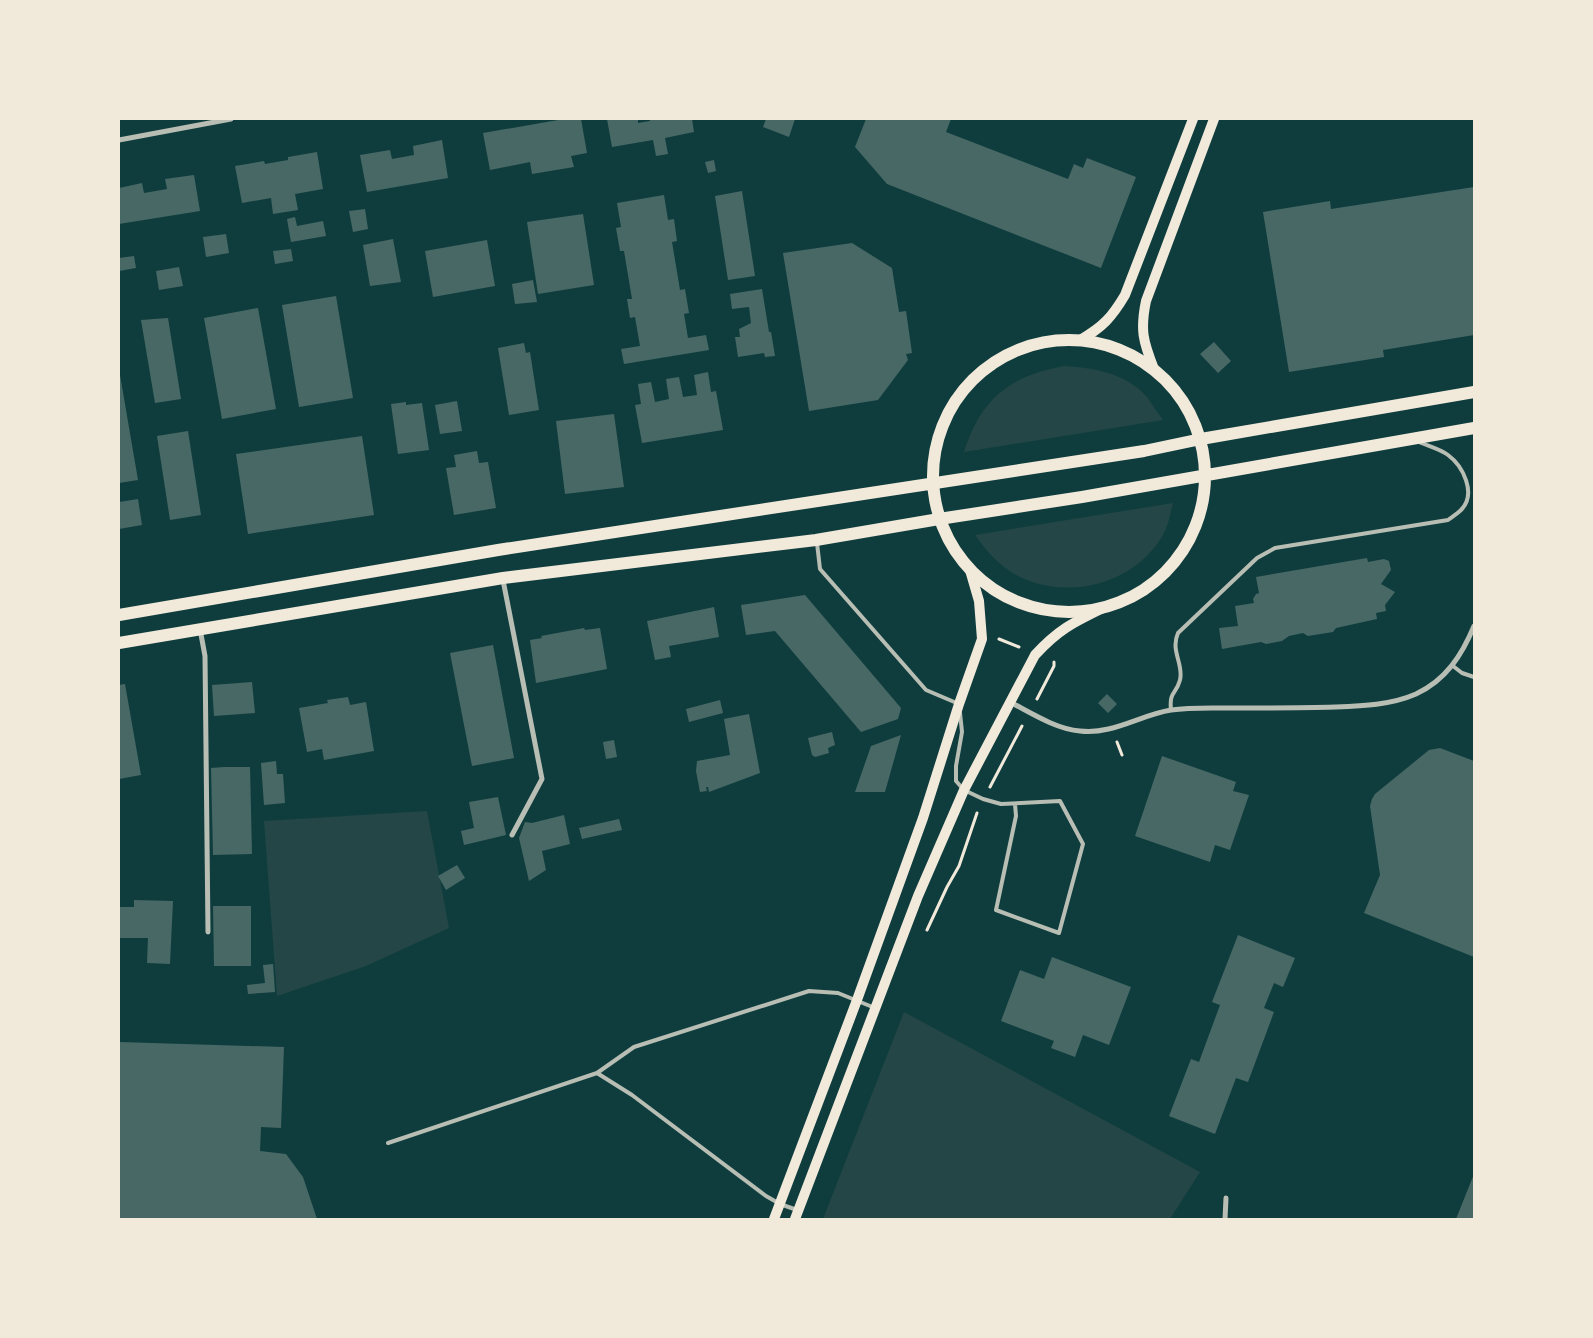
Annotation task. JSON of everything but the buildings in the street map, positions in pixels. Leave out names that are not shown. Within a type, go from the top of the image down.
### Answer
[{"type":"main road","points":[[1080,340],[1100,329],[1115,313],[1125,295],[1193,119]]},
{"type":"main road","points":[[1154,368],[1144,344],[1142,322],[1146,301],[1214,119]]},
{"type":"main road","points":[[796,1215],[918,896],[964,790],[1035,655],[1051,638],[1071,623],[1103,608],[1124,601],[1144,590],[1162,576],[1177,560],[1190,540],[1199,520],[1204,498],[1206,475],[1201,439],[1183,400],[1170,383],[1154,368],[1131,354],[1106,345],[1080,340],[1057,340],[1034,344],[991,363],[958,395],[946,416],[938,437],[933,460],[932,483],[939,519],[952,546],[970,570],[998,593],[1031,607],[1067,613],[1103,608]]},
{"type":"main road","points":[[119,615],[498,550],[1144,451],[1201,439],[1474,392]]},
{"type":"main road","points":[[119,643],[503,578],[816,540],[1082,497],[1474,428]]},
{"type":"main road","points":[[774,1219],[857,1000],[923,818],[983,635],[979,601],[970,570]]},
{"type":"street","points":[[119,140],[231,119]]},
{"type":"street","points":[[503,578],[542,779],[512,835]]},
{"type":"street","points":[[1010,702],[1064,727],[1079,731],[1097,731],[1113,728],[1143,717],[1171,710],[1358,706],[1386,703],[1417,693],[1437,681],[1453,666],[1462,653],[1474,626]]},
{"type":"street","points":[[200,629],[205,656],[208,932]]},
{"type":"street","points":[[1225,1219],[1226,1198]]},
{"type":"lane","points":[[1171,710],[1170,699],[1180,681],[1180,672],[1174,646],[1178,633],[1258,558],[1275,548],[1448,520],[1462,509],[1467,497],[1466,479],[1458,464],[1446,453],[1412,440]]},
{"type":"lane","points":[[816,540],[820,569],[926,690],[959,704],[962,732],[956,766],[956,781],[964,790],[983,799],[1001,804],[1060,801],[1083,844],[1059,933],[996,910],[1016,816],[1015,804]]},
{"type":"lane","points":[[1453,666],[1462,673],[1474,677]]},
{"type":"lane","points":[[388,1143],[597,1073],[634,1046],[809,991],[838,992],[876,1008]]},
{"type":"lane","points":[[597,1073],[632,1096],[766,1196],[796,1215]]},
{"type":"path","points":[[983,635],[1007,641],[1035,655]]},
{"type":"path","points":[[924,936],[959,866],[983,799],[1054,666],[1051,638]]},
{"type":"shaded area","points":[[1064,366],[1098,370],[1129,382],[1147,397],[1163,420],[964,452],[979,417],[1000,392],[1028,376]]},
{"type":"shaded area","points":[[1173,503],[1164,533],[1152,550],[1137,564],[1120,575],[1101,583],[1081,587],[1060,587],[1040,584],[1020,577],[995,559],[975,535]]},
{"type":"shaded area","points":[[427,811],[449,928],[366,966],[277,996],[264,821]]},
{"type":"shaded area","points":[[904,1012],[1200,1172],[1170,1219],[823,1219]]}]
